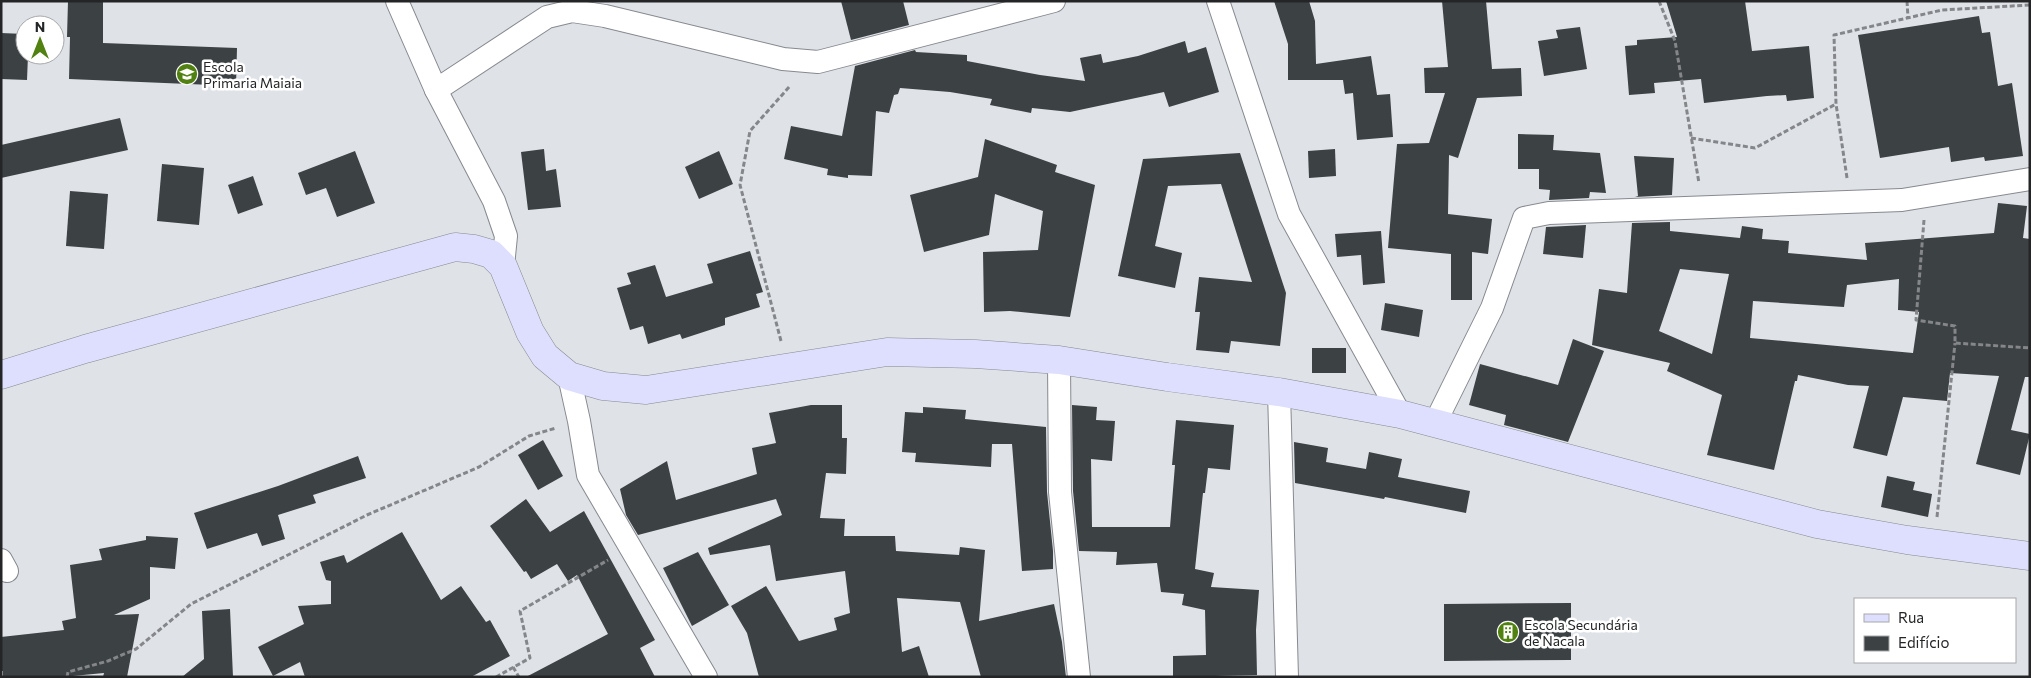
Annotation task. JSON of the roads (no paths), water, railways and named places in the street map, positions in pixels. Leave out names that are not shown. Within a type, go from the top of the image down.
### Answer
[{"type":"street","points":[[397,1],[436,90],[494,201],[506,236],[504,266],[530,332],[546,356],[569,376],[603,386],[646,390],[887,352],[975,354],[1059,360],[1279,392],[1400,414],[1817,524],[1933,543],[2030,556]]},
{"type":"street","points":[[436,90],[548,9],[605,16],[783,59],[818,62],[1054,1]]},
{"type":"street","points":[[1218,1],[1289,214],[1400,414]]},
{"type":"street","points":[[1435,423],[1492,308],[1524,218],[1549,213],[1902,200],[2030,179]]},
{"type":"street","points":[[1,374],[455,247],[474,248],[491,254],[504,266]]},
{"type":"street","points":[[1059,360],[1060,492],[1079,677]]},
{"type":"street","points":[[569,376],[580,421],[588,475],[706,677]]},
{"type":"street","points":[[1279,392],[1287,677]]},
{"type":"place","name":"Escola Primaria Maiaia","points":[[187,74]]},
{"type":"place","name":"Escola Secundária de Nacala","points":[[1508,632]]}]
